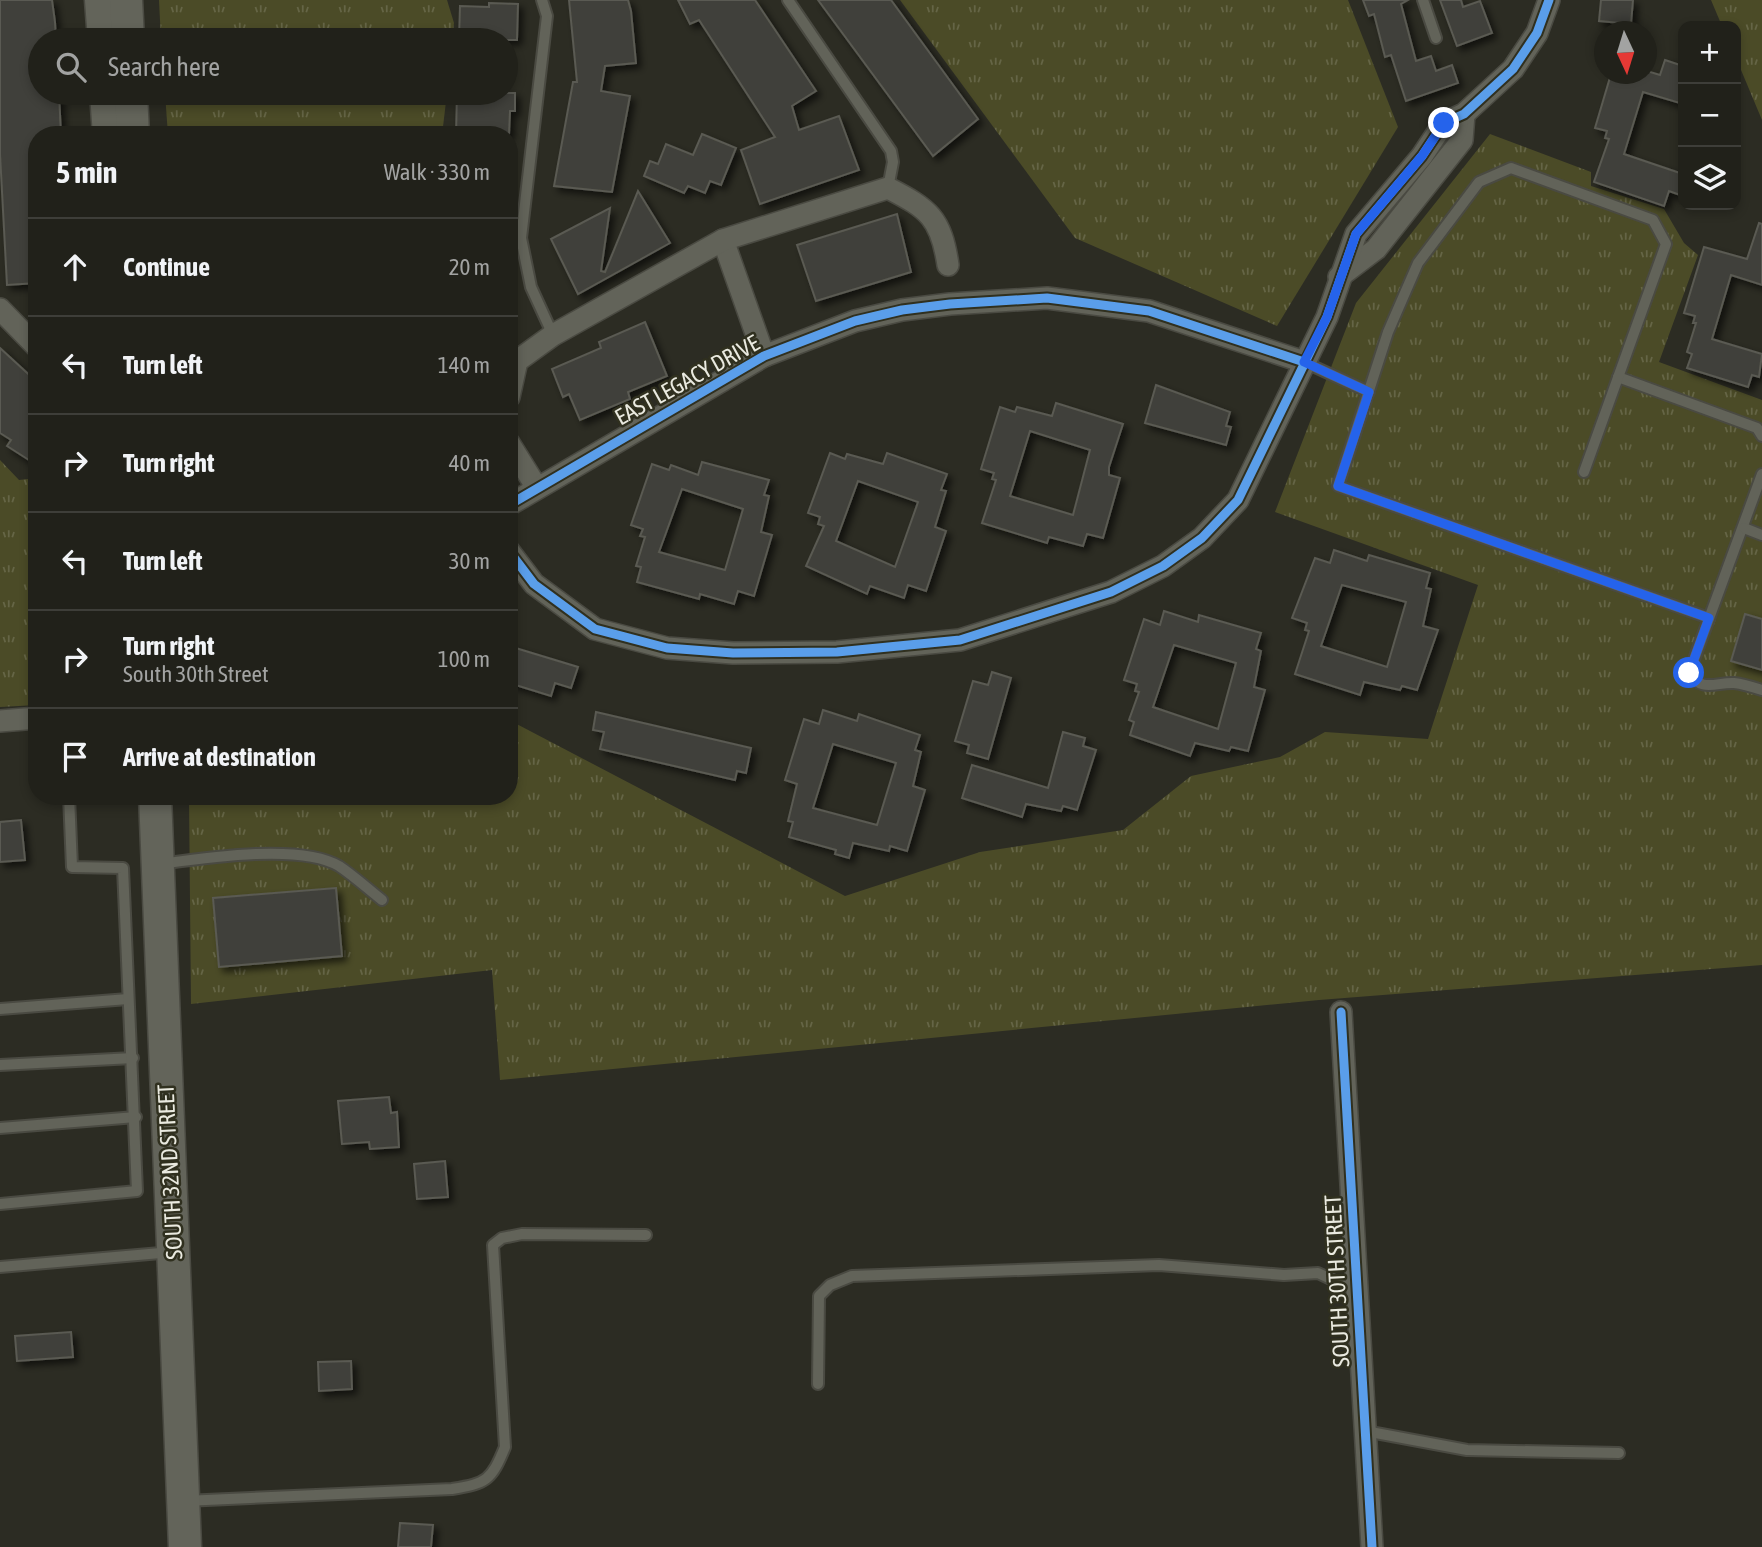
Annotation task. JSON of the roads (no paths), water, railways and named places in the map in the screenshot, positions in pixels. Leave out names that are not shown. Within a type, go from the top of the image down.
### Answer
[{"type":"main road","points":[[101,0],[103,28]]},
{"type":"main road","points":[[126,0],[127,28]]},
{"type":"main road","points":[[107,105],[108,126]]},
{"type":"main road","points":[[132,105],[133,126]]},
{"type":"main road","name":"SOUTH 32ND STREET","points":[[155,805],[185,1547]]},
{"type":"street","points":[[518,563],[534,584],[595,629],[667,648],[733,653],[837,652],[961,640],[1111,592],[1163,566],[1202,538],[1238,500],[1327,317],[1356,234],[1444,123],[1464,114],[1513,69],[1537,33],[1549,0]]},
{"type":"street","points":[[1339,277],[1376,249],[1412,206],[1462,140],[1464,114]]},
{"type":"street","points":[[518,359],[553,335],[723,240],[888,188],[924,206],[944,237],[948,265]]},
{"type":"street","points":[[1391,192],[1412,206]]},
{"type":"street","points":[[723,240],[764,356]]},
{"type":"street","name":"EAST LEGACY DRIVE","points":[[518,500],[764,356],[855,321],[902,310],[1047,298],[1149,311],[1304,362]]},
{"type":"street","points":[[0,309],[28,337]]},
{"type":"street","points":[[518,457],[537,488]]},
{"type":"street","points":[[0,721],[28,719]]},
{"type":"street","name":"SOUTH 30TH STREET","points":[[1340,1012],[1372,1547]]},
{"type":"lane","points":[[542,0],[548,16],[521,238],[530,287],[553,335]]},
{"type":"lane","points":[[788,0],[891,151],[893,162],[888,188]]},
{"type":"lane","points":[[1423,0],[1436,38]]},
{"type":"lane","points":[[1584,472],[1666,244],[1653,220],[1511,168],[1479,182],[1418,263],[1388,332],[1338,486],[1709,618]]},
{"type":"lane","points":[[1304,362],[1369,392]]},
{"type":"lane","points":[[1619,377],[1757,428],[1762,436]]},
{"type":"lane","points":[[1762,474],[1689,673],[1708,687],[1734,683],[1762,690]]},
{"type":"lane","points":[[1744,528],[1762,535]]},
{"type":"lane","points":[[0,1204],[138,1191],[123,868],[72,867],[69,805]]},
{"type":"lane","points":[[157,864],[261,853],[304,858],[337,865],[382,900]]},
{"type":"lane","points":[[0,1009],[128,999]]},
{"type":"lane","points":[[0,1065],[133,1058]]},
{"type":"lane","points":[[0,1128],[136,1117]]},
{"type":"lane","points":[[183,1502],[452,1489],[483,1483],[495,1472],[505,1447],[494,1245],[502,1238],[522,1234],[646,1235]]},
{"type":"lane","points":[[0,1268],[174,1252]]},
{"type":"lane","points":[[818,1384],[819,1296],[830,1285],[852,1276],[1159,1265],[1284,1275],[1318,1273],[1356,1291]]},
{"type":"lane","points":[[1364,1431],[1467,1450],[1619,1453]]}]
